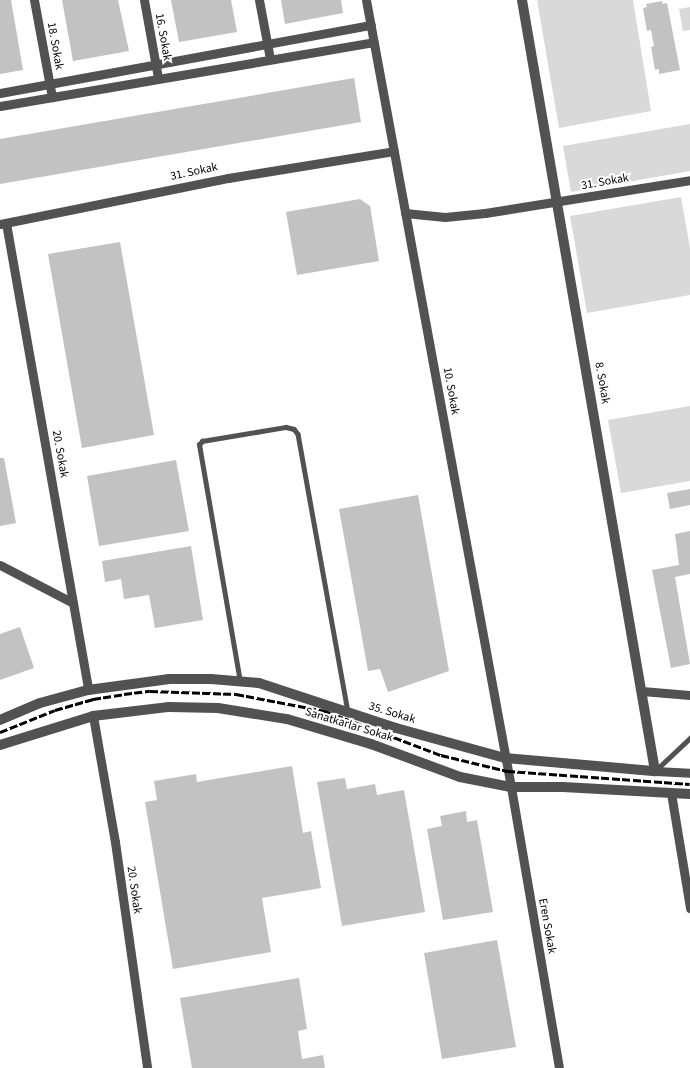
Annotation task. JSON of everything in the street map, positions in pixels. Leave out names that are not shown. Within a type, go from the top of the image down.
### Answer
[{"type":"street","name":"18. Sokak","points":[[34,0],[52,97]]},
{"type":"street","name":"16. Sokak","points":[[144,0],[158,78]]},
{"type":"street","points":[[259,0],[270,59]]},
{"type":"street","name":"10. Sokak","points":[[366,0],[511,787]]},
{"type":"street","name":"8. Sokak","points":[[522,0],[559,203],[655,771]]},
{"type":"street","points":[[0,93],[371,25]]},
{"type":"street","points":[[0,106],[374,42]]},
{"type":"street","name":"31. Sokak","points":[[3,224],[228,178],[394,150]]},
{"type":"street","name":"31. Sokak","points":[[406,213],[445,217],[559,203],[690,180]]},
{"type":"street","name":"20. Sokak","points":[[3,224],[88,690]]},
{"type":"street","points":[[0,565],[73,603]]},
{"type":"street","name":"35. Sokak","points":[[0,720],[40,703],[88,690],[169,679],[212,678],[259,684],[349,713],[505,758],[690,773]]},
{"type":"street","points":[[642,691],[690,695]]},
{"type":"street","name":"Sanatkarlar Sokak","points":[[0,745],[93,716],[169,707],[218,708],[287,719],[372,744],[460,777],[511,787],[563,787],[690,794]]},
{"type":"street","name":"20. Sokak","points":[[93,716],[114,842],[147,1068]]},
{"type":"street","name":"Eren Sokak","points":[[511,787],[560,1068]]},
{"type":"street","points":[[671,793],[690,908]]},
{"type":"lane","points":[[240,682],[199,445],[202,441],[286,427],[294,428],[298,434],[349,713]]},
{"type":"lane","points":[[655,771],[690,738]]},
{"type":"shaded area","points":[[537,0],[633,0],[651,111],[559,128]]},
{"type":"shaded area","points":[[690,7],[690,30],[683,31],[679,9]]},
{"type":"shaded area","points":[[690,124],[690,171],[571,192],[563,146]]},
{"type":"shaded area","points":[[681,197],[690,248],[690,295],[587,313],[570,216]]},
{"type":"shaded area","points":[[690,406],[690,481],[621,493],[608,420]]},
{"type":"building","points":[[0,0],[11,0],[23,70],[0,74]]},
{"type":"building","points":[[62,0],[118,0],[129,51],[73,61]]},
{"type":"building","points":[[171,0],[231,0],[237,32],[179,42]]},
{"type":"building","points":[[281,0],[341,0],[343,13],[285,24]]},
{"type":"building","points":[[662,1],[663,4],[667,3],[680,70],[659,74],[659,69],[655,70],[651,47],[654,46],[651,30],[647,31],[643,8],[647,7],[646,4]]},
{"type":"building","points":[[354,78],[361,122],[0,184],[0,139]]},
{"type":"building","points":[[360,199],[370,206],[379,261],[297,275],[286,212]]},
{"type":"building","points":[[120,242],[154,435],[82,448],[48,254]]},
{"type":"building","points":[[0,458],[4,458],[16,523],[0,526]]},
{"type":"building","points":[[176,460],[189,531],[99,546],[87,476]]},
{"type":"building","points":[[690,489],[690,505],[670,509],[667,493]]},
{"type":"building","points":[[418,495],[449,671],[388,692],[380,669],[368,671],[339,509]]},
{"type":"building","points":[[690,531],[690,574],[675,577],[690,664],[671,668],[652,570],[679,565],[675,534]]},
{"type":"building","points":[[191,546],[203,620],[155,628],[149,595],[124,599],[121,579],[105,582],[102,561]]},
{"type":"building","points":[[20,627],[34,668],[0,680],[0,634]]},
{"type":"building","points":[[292,766],[303,833],[311,831],[321,888],[262,898],[271,952],[173,969],[145,802],[157,800],[154,781],[196,774],[197,782]]},
{"type":"building","points":[[345,778],[347,789],[375,784],[377,795],[404,790],[425,912],[342,926],[317,782]]},
{"type":"building","points":[[466,811],[467,822],[477,820],[493,912],[443,920],[427,829],[442,826],[440,816]]},
{"type":"building","points":[[497,940],[516,1047],[442,1059],[424,953]]},
{"type":"building","points":[[299,978],[307,1029],[298,1031],[302,1059],[323,1055],[325,1068],[192,1068],[180,998]]},
{"type":"railway","points":[[0,732],[55,710],[93,699],[124,694],[150,691],[236,694],[325,711],[441,755],[507,771],[690,784]]}]
